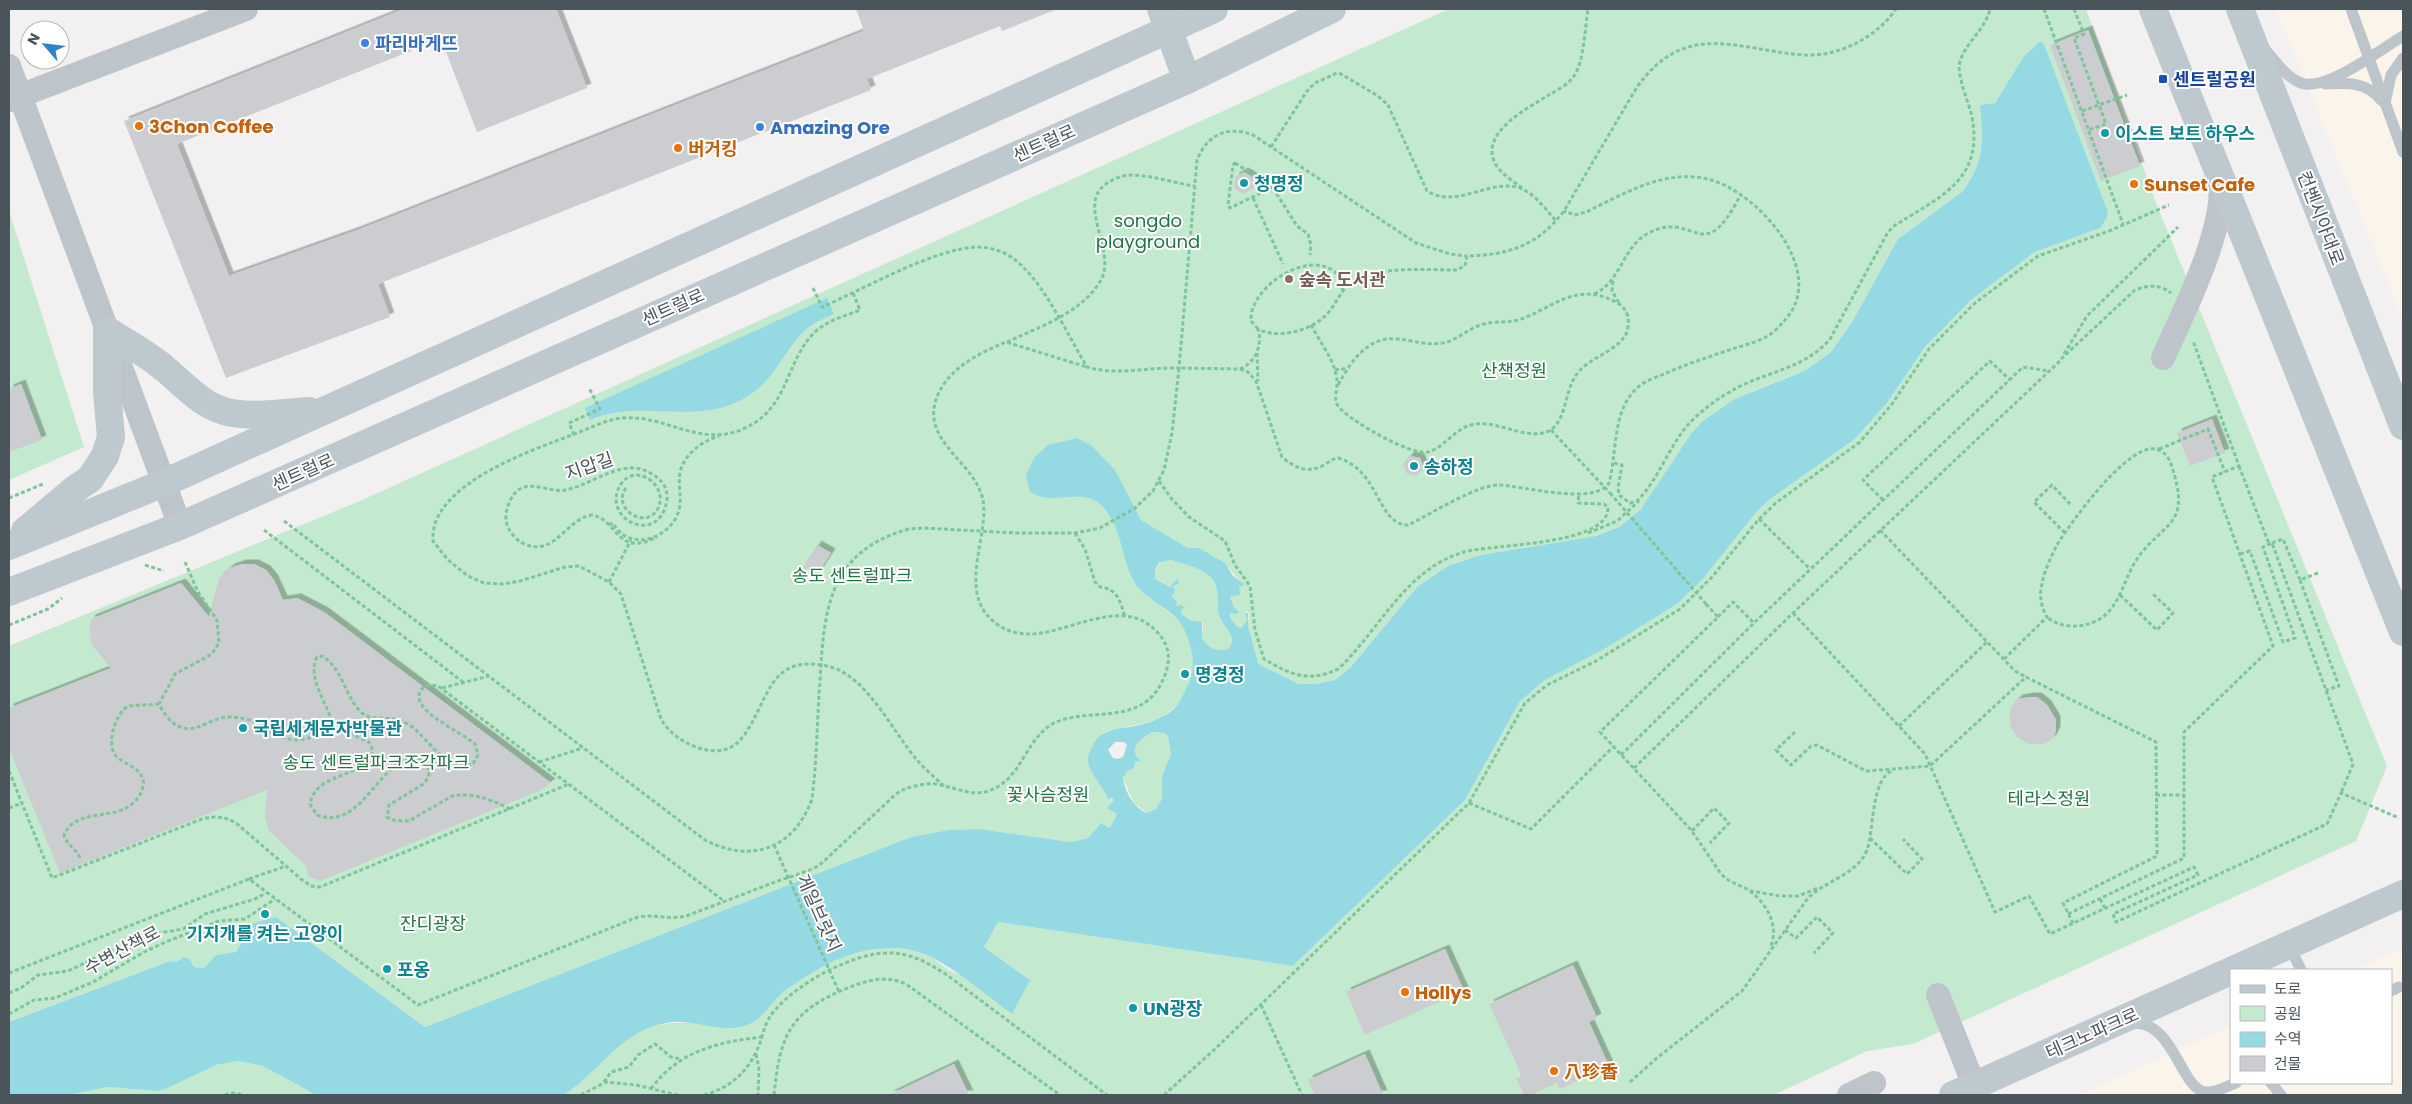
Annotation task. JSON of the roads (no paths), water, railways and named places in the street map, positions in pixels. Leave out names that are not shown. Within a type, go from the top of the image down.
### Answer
[{"type":"main road","points":[[9,545],[164,483],[327,410],[1165,19],[1214,9]]},
{"type":"main road","name":"센트럴로","points":[[9,592],[180,526],[1187,80],[1332,9]]},
{"type":"main road","points":[[2153,9],[2403,632]]},
{"type":"main road","name":"컨벤시아대로","points":[[2241,9],[2403,426]]},
{"type":"main road","points":[[1165,19],[1187,80]]},
{"type":"main road","points":[[107,330],[165,368],[188,392],[207,405],[232,412],[262,414],[327,410]]},
{"type":"main road","points":[[9,545],[75,489],[90,479],[106,456],[111,437],[107,393],[107,330]]},
{"type":"main road","name":"테크노파크로","points":[[2236,969],[2403,894]]},
{"type":"main road","name":"테크노파크로","points":[[1968,1092],[2104,1028],[2230,972]]},
{"type":"street","points":[[14,98],[246,9]]},
{"type":"street","points":[[9,66],[14,98],[107,330],[180,526]]},
{"type":"street","points":[[2164,358],[2198,278],[2218,220],[2222,204],[2220,175]]},
{"type":"street","points":[[1938,994],[1968,1092]]},
{"type":"street","points":[[1849,1095],[1874,1084]]},
{"type":"lane","points":[[2241,9],[2257,38],[2277,63],[2299,82],[2316,85],[2358,84],[2378,96],[2387,110]]},
{"type":"lane","points":[[2351,9],[2403,152]]},
{"type":"lane","points":[[2316,85],[2332,79],[2403,36]]},
{"type":"lane","points":[[2387,110],[2385,102],[2388,85],[2396,66],[2403,58]]},
{"type":"lane","points":[[2289,945],[2301,969]]},
{"type":"lane","points":[[2104,1028],[2135,1023],[2153,1030],[2170,1045],[2191,1083],[2204,1092],[2211,1092],[2233,1084]]},
{"type":"lane","points":[[2272,1084],[2281,1095]]},
{"type":"water","points":[[2040,41],[2044,44],[2108,212],[2107,218],[2100,228],[2035,252],[1971,300],[1925,347],[1887,403],[1855,439],[1773,497],[1758,510],[1703,579],[1677,604],[1604,649],[1545,680],[1520,701],[1465,800],[1293,966],[998,922],[984,947],[1030,980],[1012,1014],[962,976],[931,957],[897,948],[862,951],[829,963],[799,981],[783,992],[758,1019],[747,1025],[729,1028],[672,1022],[654,1026],[639,1033],[625,1041],[578,1085],[564,1095],[316,1095],[263,1066],[238,1061],[216,1065],[165,1089],[156,1091],[108,1087],[69,1095],[9,1095],[9,1022],[170,961],[176,962],[184,957],[190,959],[194,967],[204,968],[216,955],[236,952],[244,938],[251,937],[254,929],[252,924],[276,917],[425,1027],[911,837],[949,830],[979,829],[1071,842],[1088,838],[1101,823],[1110,828],[1117,814],[1107,808],[1114,800],[1108,799],[1090,769],[1088,755],[1097,739],[1106,732],[1148,723],[1174,709],[1190,680],[1193,665],[1192,651],[1180,622],[1140,590],[1135,583],[1130,574],[1119,536],[1105,509],[1097,502],[1088,498],[1047,498],[1029,490],[1026,475],[1034,458],[1048,445],[1077,438],[1092,446],[1115,470],[1141,520],[1188,548],[1199,548],[1225,563],[1233,576],[1245,584],[1239,588],[1239,595],[1230,597],[1234,607],[1239,612],[1237,614],[1230,613],[1230,617],[1236,626],[1241,628],[1247,620],[1245,613],[1248,613],[1248,626],[1260,665],[1299,684],[1315,684],[1335,680],[1350,668],[1418,586],[1448,566],[1481,555],[1596,536],[1619,527],[1641,509],[1691,434],[1703,421],[1735,399],[1806,370],[1831,352],[1852,322],[1898,239],[1962,192],[1970,181],[1979,161],[1981,151],[1980,105],[1995,103],[2024,56]],"holes":[[[1171,560],[1199,569],[1213,580],[1217,589],[1220,618],[1230,633],[1232,641],[1228,649],[1221,650],[1210,647],[1202,638],[1202,622],[1190,620],[1181,614],[1182,609],[1186,608],[1181,605],[1176,606],[1177,601],[1172,597],[1175,591],[1173,586],[1179,584],[1177,578],[1170,587],[1155,579],[1155,570],[1159,563]],[[1153,732],[1164,733],[1168,736],[1171,754],[1162,776],[1162,799],[1156,809],[1147,813],[1142,811],[1131,799],[1123,778],[1128,771],[1134,768],[1135,762],[1142,761],[1135,753],[1135,749],[1136,745]],[[1115,742],[1124,742],[1127,745],[1123,757],[1118,759],[1113,758],[1108,750]]]},
{"type":"water","points":[[827,298],[834,314],[807,328],[759,388],[737,402],[701,411],[626,411],[590,420],[585,408]]},
{"type":"place","name":"파리바게뜨","points":[[365,43]]},
{"type":"place","name":"센트럴공원","points":[[2163,79]]},
{"type":"place","name":"3Chon Coffee","points":[[139,126]]},
{"type":"place","name":"Amazing Ore","points":[[760,127]]},
{"type":"place","name":"이스트 보트 하우스","points":[[2105,133]]},
{"type":"place","name":"버거킹","points":[[678,148]]},
{"type":"place","name":"청명정","points":[[1244,183]]},
{"type":"place","name":"Sunset Cafe","points":[[2134,184]]},
{"type":"place","name":"숲속 도서관","points":[[1289,279]]},
{"type":"place","name":"송하정","points":[[1414,466]]},
{"type":"place","name":"명경정","points":[[1185,674]]},
{"type":"place","name":"국립세계문자박물관","points":[[243,728]]},
{"type":"place","name":"기지개를 켜는 고양이","points":[[265,914]]},
{"type":"place","name":"포옹","points":[[387,969]]},
{"type":"place","name":"Hollys","points":[[1405,992]]},
{"type":"place","name":"UN광장","points":[[1133,1008]]},
{"type":"place","name":"八珍香","points":[[1554,1071]]},
{"type":"park label","name":"songdo playground","points":[[1148,230]]},
{"type":"park label","name":"산책정원","points":[[1514,370]]},
{"type":"park label","name":"송도 센트럴파크","points":[[852,575]]},
{"type":"park label","name":"송도 센트럴파크조각파크","points":[[376,762]]},
{"type":"park label","name":"꽃사슴정원","points":[[1048,794]]},
{"type":"park label","name":"테라스정원","points":[[2049,798]]},
{"type":"park label","name":"잔디광장","points":[[433,923]]}]
